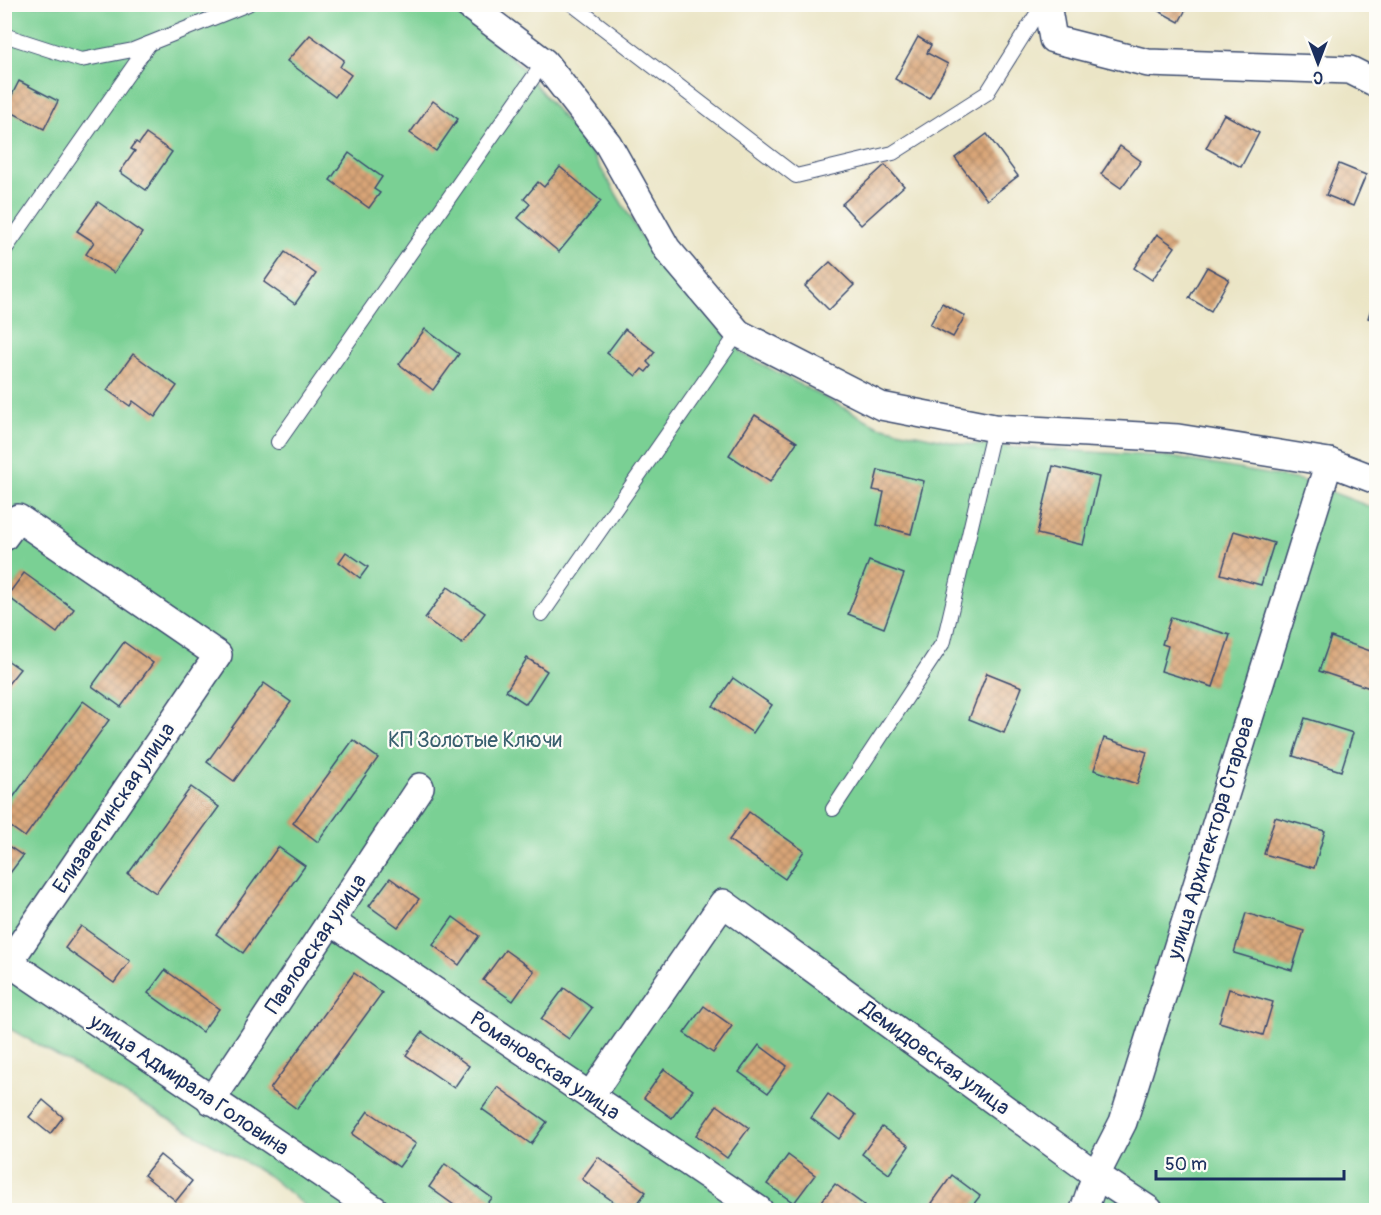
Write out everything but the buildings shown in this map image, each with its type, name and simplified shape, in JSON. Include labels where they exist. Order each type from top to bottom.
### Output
[{"type":"street","points":[[466,4],[544,62],[608,144],[667,249],[738,333],[881,406],[994,428],[1178,438],[1329,462],[1377,480]]},
{"type":"street","points":[[1045,4],[1053,39],[1148,63],[1350,70],[1377,83]]},
{"type":"street","name":"улица Архитектора Старова","points":[[1084,1210],[1096,1174],[1123,1122],[1329,462]]},
{"type":"street","name":"Елизаветинская улица","points":[[7,961],[218,655],[11,527]]},
{"type":"street","name":"Павловская улица","points":[[211,1101],[420,787]]},
{"type":"street","name":"Демидовская улица","points":[[590,1096],[723,903],[1149,1210]]},
{"type":"street","name":"Романовская улица","points":[[332,921],[759,1210]]},
{"type":"street","name":"улица Адмирала Головина","points":[[7,961],[375,1210]]},
{"type":"lane","points":[[4,35],[81,60],[133,50],[248,4]]},
{"type":"lane","points":[[572,4],[796,176],[893,153],[987,93],[1045,4]]},
{"type":"lane","points":[[4,251],[149,44]]},
{"type":"lane","points":[[278,442],[544,62]]},
{"type":"lane","points":[[542,614],[738,333]]},
{"type":"lane","points":[[833,809],[944,641],[994,428]]},
{"type":"green space","name":"КП Золотые Ключи","points":[[5,5],[446,5],[517,62],[591,152],[652,254],[743,354],[878,426],[963,444],[1171,457],[1300,480],[1376,509],[1376,1210],[310,1210],[269,1176],[5,1026]]}]
